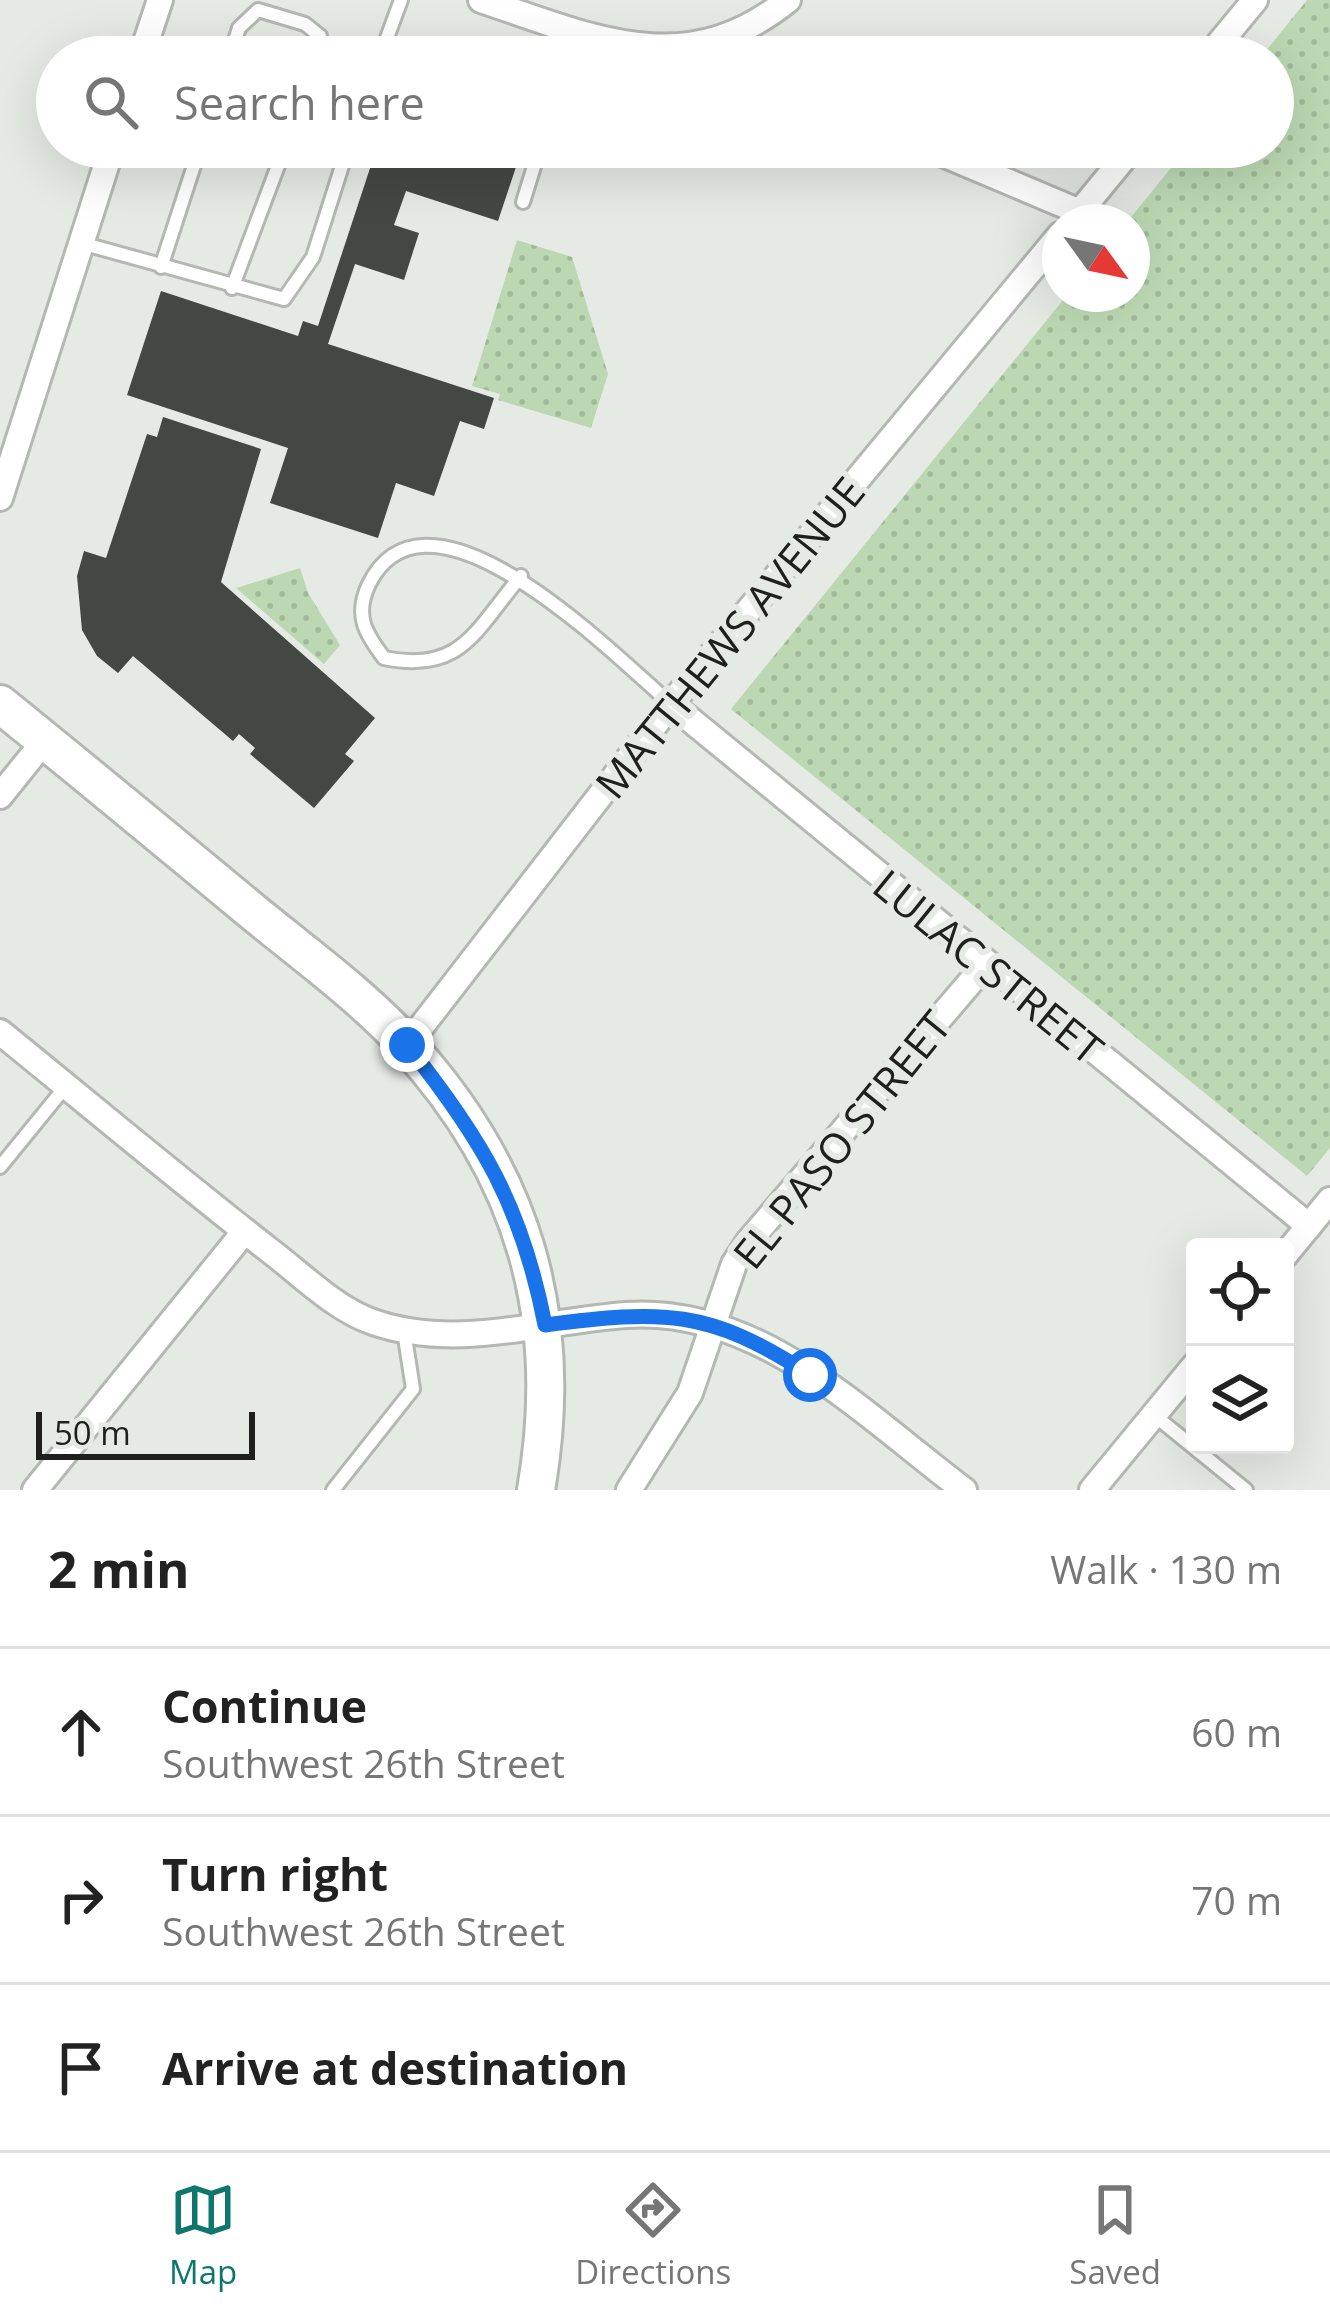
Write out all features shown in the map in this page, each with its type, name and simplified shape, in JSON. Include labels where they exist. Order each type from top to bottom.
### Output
[{"type":"main road","points":[[0,704],[407,1045],[457,1108],[502,1184],[530,1249],[545,1325],[536,1490]]},
{"type":"street","points":[[148,36],[160,0]]},
{"type":"street","points":[[481,0],[558,36]]},
{"type":"street","points":[[731,36],[754,27],[788,0]]},
{"type":"street","points":[[1225,36],[1255,0]]},
{"type":"street","points":[[0,498],[105,168]]},
{"type":"street","points":[[971,168],[1047,204]]},
{"type":"street","points":[[1086,204],[1116,168]]},
{"type":"street","name":"MATTHEWS AVENUE","points":[[407,1045],[671,704],[1042,258]]},
{"type":"street","name":"LULAC STREET","points":[[671,704],[1309,1226]]},
{"type":"street","points":[[0,796],[45,740]]},
{"type":"street","name":"EL PASO STREET","points":[[628,1490],[690,1394],[734,1264],[749,1240],[986,964]]},
{"type":"street","points":[[0,1032],[245,1231],[339,1304],[369,1321],[404,1331],[465,1335],[628,1314],[686,1316],[755,1339],[964,1490]]},
{"type":"street","points":[[1294,1244],[1330,1200]]},
{"type":"street","points":[[35,1490],[245,1231]]},
{"type":"street","points":[[1092,1490],[1186,1376]]},
{"type":"lane","points":[[389,36],[401,0]]},
{"type":"lane","points":[[237,36],[258,10],[305,24],[320,36]]},
{"type":"lane","points":[[160,267],[193,168]]},
{"type":"lane","points":[[232,288],[277,168]]},
{"type":"lane","points":[[80,242],[284,299],[313,257],[341,168]]},
{"type":"lane","points":[[523,202],[534,168]]},
{"type":"lane","points":[[521,576],[454,655],[421,665],[384,658],[362,630],[362,598],[376,571],[407,548],[460,550],[521,576],[671,704]]},
{"type":"lane","points":[[0,1167],[66,1086]]},
{"type":"lane","points":[[334,1490],[413,1389],[404,1331]]},
{"type":"lane","points":[[1154,1415],[1246,1490]]},
{"type":"green space","points":[[1307,0],[1330,0],[1330,1148],[1307,1176],[731,709],[1053,312],[1150,312],[1150,204],[1142,204],[1171,168],[1294,168],[1294,36],[1278,36]]},
{"type":"green space","points":[[517,240],[572,257],[608,374],[591,428],[498,400],[500,394],[472,386]]},
{"type":"green space","points":[[300,568],[308,593],[340,645],[324,664],[236,588]]},
{"type":"building","points":[[370,168],[516,168],[498,221],[406,191],[394,225],[419,233],[404,280],[355,264],[328,344],[494,398],[484,429],[460,421],[434,496],[396,483],[378,538],[270,503],[288,448],[127,395],[161,291],[298,336],[303,321],[318,326]]},
{"type":"building","points":[[163,417],[261,449],[221,582],[375,718],[345,754],[354,761],[314,808],[250,754],[255,748],[239,734],[233,741],[133,656],[118,673],[97,656],[82,630],[77,576],[84,551],[106,558],[147,434],[157,437]]},
{"type":"route","points":[[407,1045],[457,1108],[502,1184],[530,1249],[545,1325],[628,1314],[686,1316],[755,1339],[810,1375]]}]
